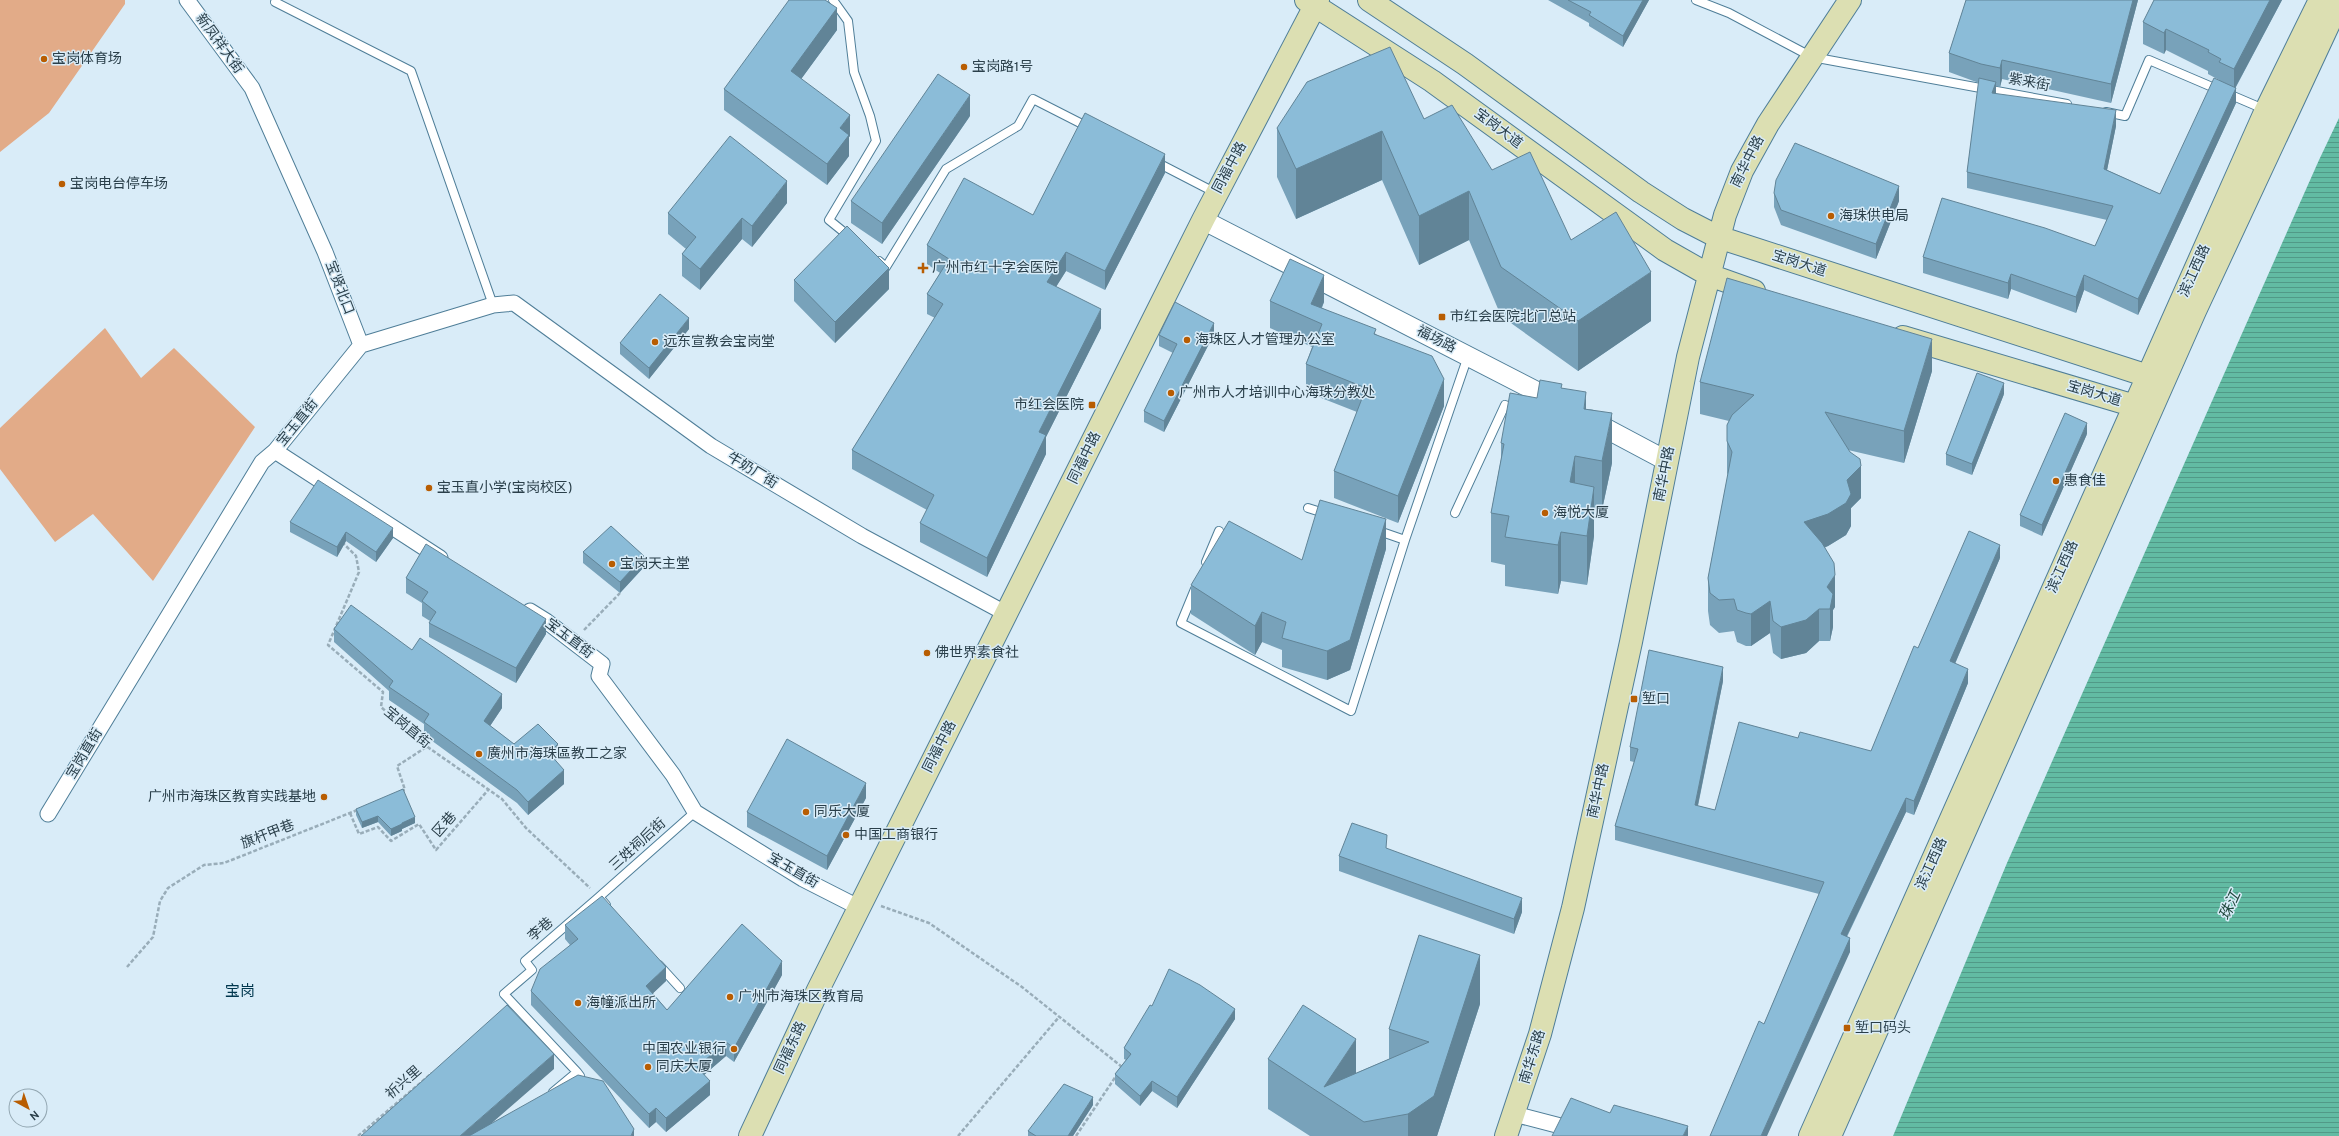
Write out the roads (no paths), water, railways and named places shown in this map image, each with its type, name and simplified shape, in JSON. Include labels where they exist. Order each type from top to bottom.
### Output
[{"type":"main road","name":"宝岗大道","points":[[1369,0],[1459,60],[1641,192],[1683,219],[1718,238],[2148,376]]},
{"type":"main road","name":"南华中路","points":[[1556,978],[1598,797],[1688,357],[1718,238],[1731,195],[1742,171],[1768,124],[1850,0]]},
{"type":"main road","name":"滨江西路","points":[[1810,1136],[2266,110],[2320,0]]},
{"type":"main road","name":"宝岗大道","points":[[1313,2],[1444,90],[1665,250],[1709,275],[1775,299]]},
{"type":"main road","name":"同福中路","points":[[860,908],[1313,2]]},
{"type":"main road","name":"滨江西路","points":[[1830,1136],[2249,192],[2339,2]]},
{"type":"main road","name":"宝岗大道","points":[[1882,331],[2135,406],[2158,396]]},
{"type":"main road","points":[[2148,376],[2158,396]]},
{"type":"main road","name":"同福东路","points":[[750,1136],[860,908]]},
{"type":"main road","name":"南华东路","points":[[1506,1136],[1540,1034],[1556,978]]},
{"type":"street","name":"新凤祥大街","points":[[187,0],[252,88]]},
{"type":"street","name":"宝贤北口","points":[[252,88],[325,252],[361,345]]},
{"type":"street","name":"福场路","points":[[1203,220],[1468,356],[1557,407],[1667,461]]},
{"type":"street","name":"牛奶厂街","points":[[493,305],[514,303],[711,446],[862,536],[1007,614]]},
{"type":"street","points":[[361,345],[493,305]]},
{"type":"street","name":"宝玉直街","points":[[361,345],[275,451],[452,565]]},
{"type":"street","name":"宝岗直街","points":[[48,814],[262,462],[275,451]]},
{"type":"street","name":"宝玉直街","points":[[519,605],[546,621],[602,664],[599,676],[673,775],[695,812],[803,879],[860,908]]},
{"type":"street","points":[[1514,1114],[1599,1136]]},
{"type":"lane","points":[[276,0],[275,2],[411,71],[493,305]]},
{"type":"lane","points":[[833,0],[848,21],[854,72],[870,116],[876,141],[829,220],[858,243]]},
{"type":"lane","name":"紫来街","points":[[1696,0],[1729,13],[1812,57],[2072,105]]},
{"type":"lane","points":[[2095,110],[2125,116],[2148,60],[2266,110]]},
{"type":"lane","points":[[874,258],[886,267],[946,169],[1018,126],[1033,99],[1097,132]]},
{"type":"lane","points":[[1146,157],[1217,193]]},
{"type":"lane","points":[[1219,531],[1181,623],[1352,711],[1405,540],[1468,356]]},
{"type":"lane","points":[[1455,513],[1505,406],[1527,415]]},
{"type":"lane","points":[[1308,508],[1338,518]]},
{"type":"lane","points":[[1368,528],[1405,540]]},
{"type":"lane","name":"三姓祠后街","points":[[599,897],[695,812]]},
{"type":"lane","points":[[599,897],[614,914]]},
{"type":"lane","name":"李巷","points":[[576,1072],[504,994],[532,970],[525,961],[599,897]]},
{"type":"lane","points":[[655,960],[680,988]]},
{"type":"lane","points":[[547,1096],[576,1072],[586,1082]]},
{"type":"water","name":"珠江","points":[[2339,118],[2339,1136],[1893,1136],[2007,863]]},
{"type":"place","name":"宝岗体育场","points":[[44,59]]},
{"type":"place","name":"宝岗路1号","points":[[964,67]]},
{"type":"place","name":"宝岗电台停车场","points":[[62,184]]},
{"type":"place","name":"海珠供电局","points":[[1831,216]]},
{"type":"place","name":"广州市红十字会医院","points":[[923,268]]},
{"type":"place","name":"市红会医院北门总站","points":[[1442,317]]},
{"type":"place","name":"海珠区人才管理办公室","points":[[1187,340]]},
{"type":"place","name":"远东宣教会宝岗堂","points":[[655,342]]},
{"type":"place","name":"广州市人才培训中心海珠分教处","points":[[1171,393]]},
{"type":"place","name":"市红会医院","points":[[1092,405]]},
{"type":"place","name":"惠食佳","points":[[2056,481]]},
{"type":"place","name":"宝玉直小学(宝岗校区)","points":[[429,488]]},
{"type":"place","name":"海悦大厦","points":[[1545,513]]},
{"type":"place","name":"宝岗天主堂","points":[[612,564]]},
{"type":"place","name":"佛世界素食社","points":[[927,653]]},
{"type":"place","name":"堑口","points":[[1634,699]]},
{"type":"place","name":"廣州市海珠區教工之家","points":[[479,754]]},
{"type":"place","name":"广州市海珠区教育实践基地","points":[[324,797]]},
{"type":"place","name":"同乐大厦","points":[[806,812]]},
{"type":"place","name":"中国工商银行","points":[[846,835]]},
{"type":"place","name":"广州市海珠区教育局","points":[[730,997]]},
{"type":"place","name":"海幢派出所","points":[[578,1003]]},
{"type":"place","name":"堑口码头","points":[[1847,1028]]},
{"type":"place","name":"中国农业银行","points":[[734,1049]]},
{"type":"place","name":"同庆大厦","points":[[648,1067]]},
{"type":"district","name":"宝岗","points":[[240,992]]}]
